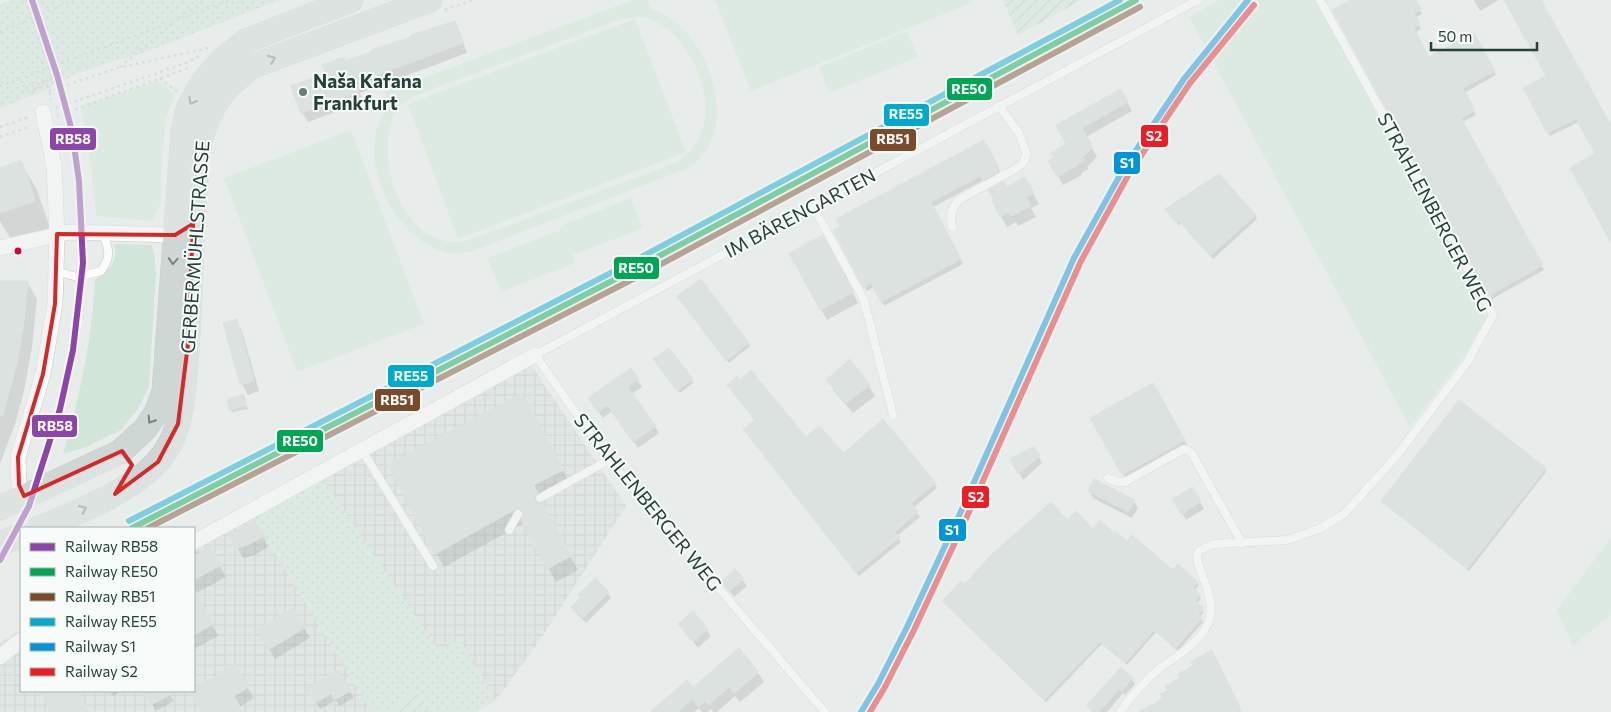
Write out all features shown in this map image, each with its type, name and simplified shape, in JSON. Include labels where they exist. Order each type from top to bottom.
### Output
[{"type":"main road","name":"GERBERMÜHLSTRASSE","points":[[41,527],[114,494],[142,476],[158,462],[171,442],[178,424],[188,344],[183,131],[188,109],[204,80],[221,61],[246,41],[351,0]]},
{"type":"main road","name":"GERBERMÜHLSTRASSE","points":[[0,508],[120,452],[145,429],[156,413],[164,392],[184,230],[198,146],[216,104],[230,84],[252,67],[433,6]]},
{"type":"main road","points":[[114,494],[130,473],[132,465],[132,460],[129,456],[120,452]]},
{"type":"main road","points":[[0,544],[20,535]]},
{"type":"street","points":[[24,496],[19,485],[18,457],[43,374],[55,304],[57,234],[54,166],[46,111]]},
{"type":"street","points":[[0,248],[69,232],[184,230]]},
{"type":"street","points":[[195,541],[535,355]]},
{"type":"street","points":[[0,656],[20,641]]},
{"type":"lane","name":"IM BÄRENGARTEN","points":[[535,355],[1198,0]]},
{"type":"lane","name":"STRAHLENBERGER WEG","points":[[1120,712],[1139,688],[1155,672],[1192,645],[1204,633],[1208,625],[1210,602],[1198,563],[1197,556],[1200,551],[1213,544],[1287,540],[1320,529],[1344,514],[1394,459],[1468,361],[1493,315],[1320,0]]},
{"type":"lane","points":[[952,227],[951,212],[954,204],[1022,164],[1028,155],[1016,128],[999,106]]},
{"type":"lane","points":[[813,206],[864,300],[893,415]]},
{"type":"lane","points":[[56,271],[77,277],[101,271],[106,264],[109,249],[102,232]]},
{"type":"lane","name":"STRAHLENBERGER WEG","points":[[535,355],[609,460],[825,712]]},
{"type":"lane","points":[[1108,478],[1117,482],[1126,482],[1184,449],[1191,452],[1242,543]]},
{"type":"lane","points":[[362,450],[434,566]]},
{"type":"lane","points":[[540,498],[609,460]]},
{"type":"lane","points":[[509,530],[518,514]]},
{"type":"path","points":[[26,0],[53,79],[22,90],[24,94],[48,85]]},
{"type":"path","points":[[0,32],[73,0]]},
{"type":"path","points":[[118,68],[176,20],[205,0]]},
{"type":"path","points":[[0,86],[231,0]]},
{"type":"path","points":[[433,6],[472,0]]},
{"type":"path","points":[[49,91],[118,68],[212,47]]},
{"type":"path","points":[[60,107],[186,63],[212,47]]},
{"type":"path","points":[[0,137],[46,111],[186,69],[212,47]]},
{"type":"path","points":[[156,74],[181,94]]},
{"type":"path","points":[[20,79],[24,86],[46,79],[49,91],[46,111]]},
{"type":"highlighted area","points":[[193,224],[188,344],[178,424],[158,462],[115,494],[132,465],[122,451],[24,496],[19,485],[18,457],[43,374],[55,304],[57,234],[175,235]]},
{"type":"shaded area","points":[[523,353],[626,506],[540,640],[496,700],[475,712],[428,712],[413,689],[390,712],[0,712],[0,642],[20,631],[20,692],[195,692],[195,534]]},
{"type":"green space","points":[[11,0],[280,0],[146,52],[76,74],[41,92],[0,108],[0,4]]},
{"type":"green space","points":[[633,0],[647,0],[650,8],[671,18],[688,35],[702,56],[712,79],[717,104],[715,128],[707,149],[691,167],[472,251],[450,253],[426,244],[411,233],[388,203],[376,167],[374,149],[377,127],[389,103],[385,92]],"holes":[[[645,17],[669,30],[682,44],[693,61],[700,79],[705,98],[705,117],[700,135],[691,150],[675,163],[465,241],[452,242],[434,237],[407,214],[391,178],[388,159],[391,122],[401,105],[422,93],[621,19]]]},
{"type":"green space","points":[[715,0],[971,0],[972,3],[751,91]]},
{"type":"green space","points":[[1003,0],[1082,0],[1018,35]]},
{"type":"green space","points":[[1219,0],[1316,0],[1486,319],[1464,356],[1410,427],[1189,17]]},
{"type":"green space","points":[[635,19],[686,152],[458,239],[408,104]]},
{"type":"green space","points":[[907,31],[918,57],[829,93],[819,67]]},
{"type":"green space","points":[[159,81],[175,95],[166,117],[162,156],[161,203],[152,221],[96,216],[91,166],[81,106]]},
{"type":"green space","points":[[351,130],[424,324],[297,372],[224,178]]},
{"type":"green space","points":[[631,198],[643,228],[573,255],[575,263],[501,292],[487,258],[561,230],[560,226]]},
{"type":"green space","points":[[114,244],[152,245],[154,253],[156,272],[149,387],[138,409],[121,430],[86,447],[63,454],[75,411],[84,367],[95,279],[105,273],[112,265],[115,256]]},
{"type":"green space","points":[[322,478],[439,651],[460,639],[496,700],[475,712],[428,712],[413,689],[390,712],[375,712],[365,701],[253,517]]},
{"type":"green space","points":[[1611,538],[1611,615],[1573,646],[1557,610]]},
{"type":"green space","points":[[413,689],[428,712],[390,712]]},
{"type":"building","points":[[1351,0],[1416,0],[1421,9],[1414,13],[1420,24],[1414,28],[1429,57],[1474,33],[1495,71],[1463,88],[1475,110],[1461,118],[1543,265],[1489,296],[1332,10]]},
{"type":"building","points":[[1504,0],[1541,0],[1611,125],[1611,243],[1570,168],[1595,153],[1576,119],[1547,133],[1523,88],[1546,76]]},
{"type":"building","points":[[455,21],[463,43],[356,83],[359,92],[301,113],[290,86],[326,73],[322,65],[344,57],[345,61],[411,37],[411,35]]},
{"type":"building","points":[[1121,89],[1128,102],[1082,128],[1093,147],[1083,157],[1085,160],[1057,177],[1048,161],[1054,157],[1051,153],[1066,144],[1056,125]]},
{"type":"building","points":[[984,140],[998,166],[996,167],[998,172],[983,180],[980,176],[931,202],[961,259],[881,302],[871,283],[863,287],[833,230],[840,226],[836,219]]},
{"type":"building","points":[[21,160],[35,201],[0,213],[0,168]]},
{"type":"building","points":[[1219,174],[1256,215],[1210,256],[1178,220],[1176,223],[1165,209]]},
{"type":"building","points":[[1025,177],[1034,193],[1026,197],[1031,206],[1011,216],[1009,212],[1000,217],[988,190],[1004,181],[1007,187]]},
{"type":"building","points":[[823,235],[854,292],[820,310],[789,253]]},
{"type":"building","points":[[701,279],[749,343],[726,361],[677,296]]},
{"type":"building","points":[[0,281],[28,281],[18,358],[3,416],[0,415]]},
{"type":"building","points":[[237,319],[254,381],[240,385],[223,323]]},
{"type":"building","points":[[669,348],[693,379],[677,391],[653,359]]},
{"type":"building","points":[[850,359],[870,385],[846,403],[826,380]]},
{"type":"building","points":[[631,368],[639,379],[628,387],[656,426],[633,442],[607,405],[598,412],[588,398]]},
{"type":"building","points":[[751,370],[806,437],[819,426],[844,453],[883,419],[936,483],[911,503],[918,512],[895,532],[900,537],[856,573],[743,429],[755,420],[727,385],[737,376],[740,380]]},
{"type":"building","points":[[1153,383],[1185,440],[1122,475],[1090,418]]},
{"type":"building","points":[[522,393],[563,470],[534,485],[538,493],[535,496],[535,500],[538,503],[543,503],[571,556],[547,569],[521,520],[523,512],[518,508],[435,554],[388,465]]},
{"type":"building","points":[[244,394],[247,406],[229,410],[227,399]]},
{"type":"building","points":[[1459,400],[1546,468],[1467,569],[1381,501]]},
{"type":"building","points":[[1034,446],[1040,456],[1018,474],[1010,459]]},
{"type":"building","points":[[1094,479],[1135,500],[1128,512],[1088,491]]},
{"type":"building","points":[[1193,487],[1201,502],[1181,514],[1172,499]]},
{"type":"building","points":[[1051,502],[1067,520],[1076,511],[1093,529],[1100,520],[1127,541],[1132,535],[1173,570],[1178,564],[1198,582],[1193,588],[1201,595],[1195,600],[1204,608],[1198,614],[1202,618],[1175,649],[1154,630],[1125,663],[1100,642],[1044,700],[942,601],[961,581],[965,584],[992,554]]},
{"type":"building","points":[[254,521],[264,536],[248,545],[236,548],[229,535]]},
{"type":"building","points":[[210,546],[221,565],[195,579],[195,555]]},
{"type":"building","points":[[735,569],[744,578],[729,592],[721,582]]},
{"type":"building","points":[[595,578],[609,592],[583,618],[571,607],[581,598],[578,595]]},
{"type":"building","points":[[195,591],[213,624],[195,634]]},
{"type":"building","points":[[293,608],[305,628],[268,650],[257,630]]},
{"type":"building","points":[[693,611],[708,629],[693,642],[678,624]]},
{"type":"building","points":[[739,648],[759,672],[734,693],[729,687],[709,705],[705,701],[698,707],[692,700],[678,712],[650,712],[687,680],[693,687]]},
{"type":"building","points":[[1212,650],[1242,712],[1138,712],[1163,699],[1160,694],[1168,691],[1165,686],[1180,678],[1178,674],[1194,665],[1190,662]]},
{"type":"building","points":[[235,664],[249,687],[234,696],[243,712],[202,712],[190,692],[195,692],[195,688]]},
{"type":"building","points":[[1121,667],[1133,678],[1122,691],[1119,689],[1099,712],[1094,712],[1086,706]]},
{"type":"building","points":[[338,670],[351,691],[334,700],[331,694],[315,703],[306,689]]},
{"type":"building","points":[[41,692],[78,692],[89,712],[50,712]]},
{"type":"building","points":[[144,692],[175,692],[151,705]]},
{"type":"rail line","name":"RB58","points":[[0,560],[29,506],[60,409],[73,350],[83,263],[79,181],[72,131],[57,75],[32,0]]},
{"type":"rail line","name":"RE55","points":[[129,521],[632,262],[1120,0]]},
{"type":"rail line","name":"RE50","points":[[134,527],[635,269],[1136,0]]},
{"type":"rail line","name":"S1","points":[[861,712],[878,684],[907,627],[958,518],[1074,258],[1124,168],[1184,79],[1248,0]]},
{"type":"rail line","name":"S2","points":[[870,712],[914,630],[965,521],[1081,261],[1130,172],[1190,83],[1254,5]]},
{"type":"rail line","name":"RB51","points":[[150,527],[639,276],[1140,7]]},
{"type":"place","name":"Naša Kafana Frankfurt","points":[[303,92]]}]
